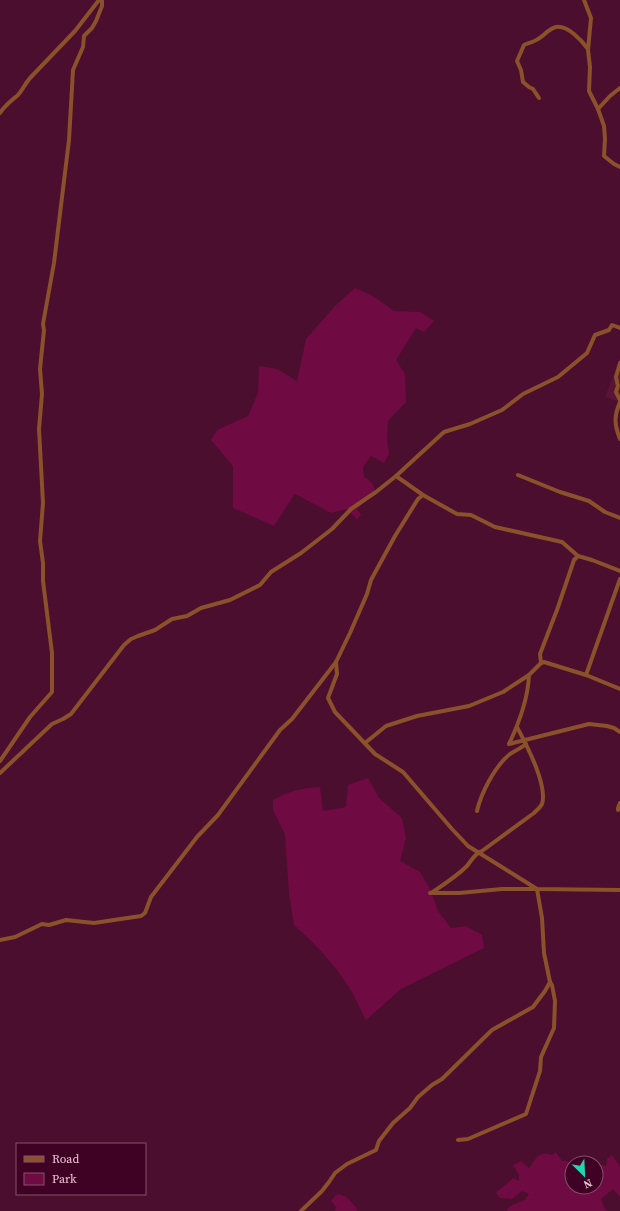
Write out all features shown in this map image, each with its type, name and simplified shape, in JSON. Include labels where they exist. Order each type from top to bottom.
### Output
[{"type":"street","points":[[0,113],[10,100],[19,94],[31,76],[75,31],[99,0]]},
{"type":"street","points":[[0,761],[30,717],[52,692],[52,653],[42,581],[43,563],[40,541],[43,503],[39,429],[42,394],[40,369],[44,330],[42,324],[54,262],[69,140],[73,70],[83,47],[84,36],[92,28],[96,21],[102,6],[102,0]]},
{"type":"street","points":[[584,0],[591,18],[588,50],[590,67],[589,91],[604,126],[604,156],[620,167]]},
{"type":"street","points":[[539,98],[533,89],[524,82],[517,61],[524,46],[539,39],[548,31],[557,27],[568,30],[582,41],[588,50]]},
{"type":"street","points":[[598,109],[620,88]]},
{"type":"street","points":[[0,773],[52,724],[71,714],[124,645],[130,640],[155,630],[172,619],[187,616],[201,608],[230,600],[260,585],[271,572],[301,553],[332,529],[351,509],[396,476],[444,432],[470,424],[502,410],[523,394],[558,377],[587,353],[595,336],[609,330],[612,325],[620,328]]},
{"type":"street","points":[[620,363],[616,377],[618,386],[616,392],[620,401],[615,412],[615,427],[620,438]]},
{"type":"street","points":[[518,475],[560,492],[589,501],[605,512],[620,518]]},
{"type":"street","points":[[396,476],[423,495],[457,514],[471,515],[496,527],[562,542],[578,556],[620,571]]},
{"type":"street","points":[[0,940],[15,937],[42,924],[49,925],[66,920],[94,923],[141,916],[145,913],[152,897],[197,837],[218,815],[280,730],[292,718],[336,662],[356,620],[371,580],[395,536],[418,500],[423,495]]},
{"type":"street","points":[[541,663],[540,654],[574,560],[578,556]]},
{"type":"street","points":[[586,675],[620,578]]},
{"type":"street","points":[[336,662],[337,674],[328,698],[335,712],[375,754],[403,772],[452,830],[468,846],[537,889],[542,918],[544,952],[555,1001],[554,1028],[540,1057],[540,1071],[526,1114],[468,1139],[458,1140]]},
{"type":"street","points":[[364,743],[386,726],[417,716],[469,706],[503,692],[529,675],[541,663],[544,662],[586,675],[620,689]]},
{"type":"street","points":[[529,675],[529,687],[517,728],[509,744],[525,743],[588,724],[602,724],[614,728],[620,732]]},
{"type":"street","points":[[517,728],[537,769],[543,789],[542,803],[534,813],[479,852],[467,866],[450,880],[430,893],[459,893],[502,888],[620,890]]},
{"type":"street","points":[[477,811],[480,801],[492,777],[500,765],[509,755],[525,743]]},
{"type":"street","points":[[618,810],[620,803]]},
{"type":"street","points":[[301,1211],[322,1191],[335,1173],[347,1164],[376,1150],[379,1141],[393,1123],[410,1108],[418,1097],[442,1079],[492,1030],[533,1006],[546,991],[550,982]]},
{"type":"shaded area","points":[[620,358],[620,402],[605,397]]},
{"type":"green space","points":[[355,288],[373,296],[394,311],[420,312],[434,321],[424,332],[416,328],[396,360],[405,374],[406,402],[388,421],[387,439],[389,454],[384,463],[371,456],[363,467],[364,477],[370,481],[373,486],[373,494],[357,509],[361,515],[357,519],[346,509],[331,513],[295,494],[274,526],[233,508],[233,466],[211,440],[217,430],[248,416],[258,393],[259,366],[277,369],[297,381],[306,339],[335,306]]},
{"type":"green space","points":[[368,778],[379,798],[402,818],[406,838],[400,861],[420,872],[430,889],[438,911],[451,928],[466,926],[482,935],[484,948],[401,989],[366,1020],[352,992],[340,974],[318,948],[294,925],[289,894],[285,834],[273,810],[273,800],[295,790],[320,787],[323,811],[346,807],[348,785]]},
{"type":"green space","points":[[556,1152],[562,1161],[564,1161],[564,1195],[604,1195],[604,1166],[606,1166],[607,1159],[612,1155],[620,1167],[620,1195],[619,1196],[613,1189],[601,1199],[605,1209],[608,1211],[506,1211],[510,1206],[525,1200],[529,1194],[522,1191],[512,1199],[500,1198],[496,1193],[513,1178],[519,1181],[519,1175],[513,1165],[521,1161],[529,1168],[538,1156],[544,1154],[552,1155]]},
{"type":"green space","points":[[338,1194],[347,1198],[358,1211],[334,1211],[337,1208],[331,1201]]}]
